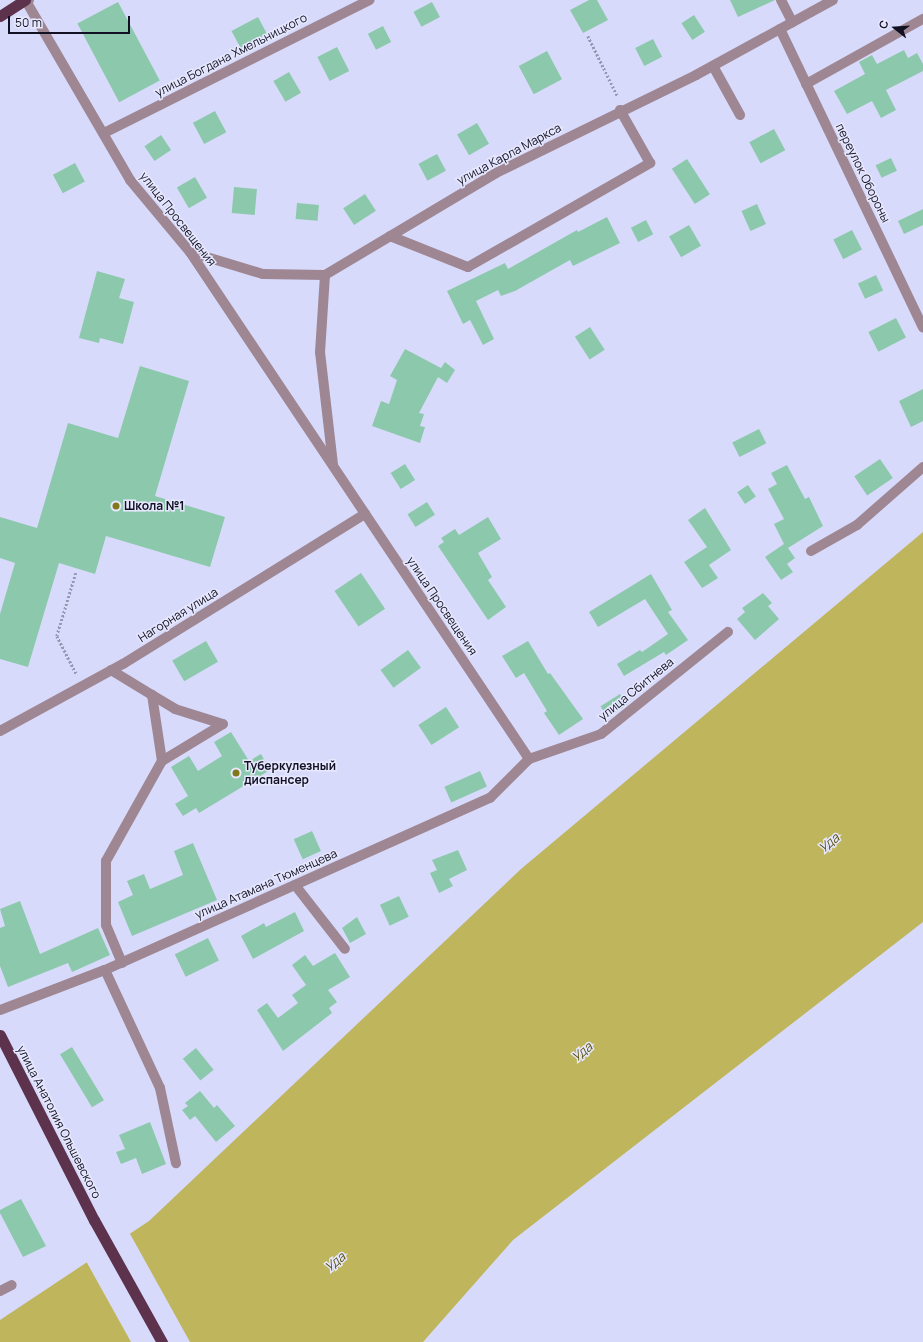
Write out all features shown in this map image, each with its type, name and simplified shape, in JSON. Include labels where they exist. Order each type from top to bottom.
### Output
[{"type":"highway","points":[[0,16],[27,0]]},
{"type":"highway","name":"улица Анатолия Ольшевского","points":[[0,1035],[94,1220],[162,1342]]},
{"type":"street","name":"улица Просвещения","points":[[27,0],[130,180],[190,252],[529,759]]},
{"type":"street","name":"улица Богдана Хмельницкого","points":[[104,133],[370,0]]},
{"type":"street","points":[[781,0],[792,22]]},
{"type":"street","name":"улица Карла Маркса","points":[[325,275],[496,174],[712,66],[833,0]]},
{"type":"street","points":[[806,84],[923,20]]},
{"type":"street","name":"переулок Обороны","points":[[780,29],[923,327]]},
{"type":"street","points":[[712,66],[740,115]]},
{"type":"street","points":[[390,236],[468,267],[650,163],[622,110]]},
{"type":"street","points":[[190,252],[263,274],[325,275]]},
{"type":"street","name":"улица Просвещения","points":[[325,275],[320,352],[334,467]]},
{"type":"street","points":[[811,552],[857,525],[923,467]]},
{"type":"street","name":"Нагорная улица","points":[[0,731],[111,670],[365,514]]},
{"type":"street","name":"улица Сбитнева","points":[[529,759],[601,734],[728,632]]},
{"type":"street","points":[[111,670],[175,709],[223,724],[162,761],[106,861],[106,925],[122,963]]},
{"type":"street","points":[[152,695],[162,761]]},
{"type":"street","name":"улица Атамана Тюменцева","points":[[0,1010],[122,963],[490,798],[529,759]]},
{"type":"street","points":[[295,886],[345,949]]},
{"type":"street","points":[[105,970],[160,1088],[176,1163]]},
{"type":"street","points":[[0,1291],[12,1285]]},
{"type":"path","points":[[588,36],[622,110]]},
{"type":"path","points":[[76,573],[57,636],[82,686]]},
{"type":"water","name":"Уда","points":[[923,532],[923,922],[513,1240],[423,1342],[0,1342],[0,1320],[149,1221],[521,869]]},
{"type":"pier","points":[[129,1232],[190,1342],[131,1342],[86,1261]]},
{"type":"building","points":[[589,0],[597,0],[608,20],[583,33],[570,10]]},
{"type":"building","points":[[730,0],[775,0],[738,17]]},
{"type":"building","points":[[118,2],[160,81],[119,102],[77,24]]},
{"type":"building","points":[[432,2],[440,17],[421,27],[413,12]]},
{"type":"building","points":[[694,15],[705,32],[692,40],[681,23]]},
{"type":"building","points":[[258,17],[267,34],[240,48],[232,31]]},
{"type":"building","points":[[383,26],[391,42],[376,50],[368,34]]},
{"type":"building","points":[[653,39],[662,57],[644,66],[635,48]]},
{"type":"building","points":[[337,47],[349,71],[330,81],[317,57]]},
{"type":"building","points":[[904,50],[908,58],[917,53],[923,64],[923,71],[886,90],[896,110],[881,118],[872,101],[847,114],[834,91],[865,74],[859,62],[872,55],[877,64]]},
{"type":"building","points":[[547,51],[562,79],[534,94],[519,66]]},
{"type":"building","points":[[289,72],[301,93],[285,102],[273,81]]},
{"type":"building","points":[[215,111],[226,132],[204,144],[193,123]]},
{"type":"building","points":[[477,123],[489,144],[469,155],[457,134]]},
{"type":"building","points":[[774,129],[785,150],[761,163],[749,142]]},
{"type":"building","points":[[161,135],[171,150],[154,161],[144,146]]},
{"type":"building","points":[[437,154],[446,171],[427,181],[418,164]]},
{"type":"building","points":[[891,158],[897,171],[882,178],[876,165]]},
{"type":"building","points":[[687,159],[710,194],[695,204],[672,169]]},
{"type":"building","points":[[75,163],[85,182],[63,193],[53,175]]},
{"type":"building","points":[[195,177],[207,198],[189,208],[177,188]]},
{"type":"building","points":[[234,187],[257,189],[255,215],[232,213]]},
{"type":"building","points":[[365,194],[376,211],[354,225],[343,208]]},
{"type":"building","points":[[297,203],[319,205],[318,221],[296,219]]},
{"type":"building","points":[[757,204],[766,224],[750,231],[741,211]]},
{"type":"building","points":[[923,209],[923,225],[904,234],[898,221]]},
{"type":"building","points":[[607,217],[620,243],[573,266],[570,260],[515,291],[501,296],[498,290],[476,301],[494,339],[483,345],[470,320],[463,324],[447,291],[505,263],[508,269],[577,230],[578,232]]},
{"type":"building","points":[[646,220],[653,234],[638,242],[631,228]]},
{"type":"building","points":[[689,225],[701,246],[681,257],[669,236]]},
{"type":"building","points":[[852,230],[862,250],[843,259],[833,240]]},
{"type":"building","points":[[97,271],[125,279],[119,298],[134,302],[123,344],[100,338],[99,343],[79,338]]},
{"type":"building","points":[[876,275],[883,290],[865,299],[858,283]]},
{"type":"building","points":[[896,318],[906,338],[878,352],[868,332]]},
{"type":"building","points":[[590,327],[605,350],[590,359],[575,337]]},
{"type":"building","points":[[405,349],[441,368],[445,362],[455,370],[447,383],[438,377],[419,413],[424,414],[420,426],[425,427],[420,443],[372,426],[381,401],[389,404],[397,380],[390,376]]},
{"type":"building","name":"Школа №1","points":[[140,366],[189,381],[155,496],[225,517],[210,567],[106,536],[95,574],[59,563],[28,667],[0,659],[0,614],[15,563],[0,558],[0,517],[37,528],[68,423],[118,438]]},
{"type":"building","points":[[923,389],[923,421],[911,427],[899,401]]},
{"type":"building","points":[[759,429],[766,443],[740,457],[732,443]]},
{"type":"building","points":[[880,459],[893,478],[867,495],[854,476]]},
{"type":"building","points":[[405,464],[415,480],[401,489],[391,473]]},
{"type":"building","points":[[787,465],[805,499],[809,497],[823,526],[788,548],[795,558],[787,564],[793,572],[781,580],[765,557],[784,544],[774,524],[784,519],[768,489],[777,484],[771,473]]},
{"type":"building","points":[[748,485],[756,497],[745,504],[737,492]]},
{"type":"building","points":[[427,502],[435,515],[415,527],[407,514]]},
{"type":"building","points":[[705,508],[731,550],[709,565],[718,578],[702,588],[684,562],[707,547],[688,520]]},
{"type":"building","points":[[488,517],[501,539],[478,553],[492,577],[488,580],[506,607],[488,620],[438,546],[444,542],[441,538],[455,529],[459,535]]},
{"type":"building","points":[[361,573],[385,609],[359,627],[334,591]]},
{"type":"building","points":[[651,574],[672,610],[668,612],[688,640],[666,655],[664,652],[624,676],[617,664],[640,650],[642,652],[668,634],[645,599],[598,627],[589,612]]},
{"type":"building","points":[[763,593],[772,603],[768,606],[779,619],[755,640],[737,619],[745,612],[742,608]]},
{"type":"building","points":[[206,641],[218,662],[184,681],[172,660]]},
{"type":"building","points":[[528,641],[548,674],[550,673],[583,719],[559,735],[544,713],[547,711],[524,673],[516,678],[502,656]]},
{"type":"building","points":[[408,650],[421,668],[393,688],[380,670]]},
{"type":"building","points":[[620,694],[627,705],[607,717],[600,706]]},
{"type":"building","points":[[446,707],[459,727],[431,745],[418,725]]},
{"type":"building","name":"Туберкулезный диспансер","points":[[231,732],[249,761],[261,754],[270,770],[199,813],[196,808],[183,816],[175,804],[188,796],[171,767],[189,756],[198,771],[222,756],[214,742]]},
{"type":"building","points":[[480,771],[487,787],[451,802],[444,787]]},
{"type":"building","points":[[312,831],[321,851],[303,859],[294,839]]},
{"type":"building","points":[[193,843],[217,900],[132,936],[118,902],[133,895],[127,881],[144,874],[150,889],[183,875],[174,851]]},
{"type":"building","points":[[458,850],[467,870],[449,879],[453,886],[439,893],[430,873],[437,870],[432,860]]},
{"type":"building","points":[[399,896],[409,917],[390,926],[380,905]]},
{"type":"building","points":[[20,901],[40,954],[98,928],[110,955],[72,972],[68,963],[8,987],[0,966],[0,928],[5,926],[0,909]]},
{"type":"building","points":[[295,912],[304,931],[253,959],[241,936],[264,923],[266,927]]},
{"type":"building","points":[[357,917],[366,934],[350,943],[342,928]]},
{"type":"building","points":[[208,938],[219,960],[186,977],[175,954]]},
{"type":"building","points":[[335,953],[350,977],[328,990],[337,1002],[329,1008],[332,1013],[283,1051],[257,1010],[267,1003],[278,1018],[298,1003],[292,995],[306,985],[292,965],[305,955],[313,966]]},
{"type":"building","points":[[72,1047],[104,1100],[92,1107],[60,1054]]},
{"type":"building","points":[[196,1048],[214,1070],[200,1080],[183,1059]]},
{"type":"building","points":[[200,1091],[214,1108],[217,1105],[235,1126],[216,1142],[195,1116],[190,1120],[182,1110],[188,1106],[185,1103]]},
{"type":"building","points":[[150,1122],[166,1164],[142,1174],[136,1158],[121,1164],[116,1152],[125,1149],[119,1135]]},
{"type":"building","points":[[21,1199],[46,1246],[23,1257],[0,1213],[0,1210]]},
{"type":"place","name":"Школа №1","points":[[116,506]]},
{"type":"place","name":"Туберкулезный диспансер","points":[[236,773]]}]
